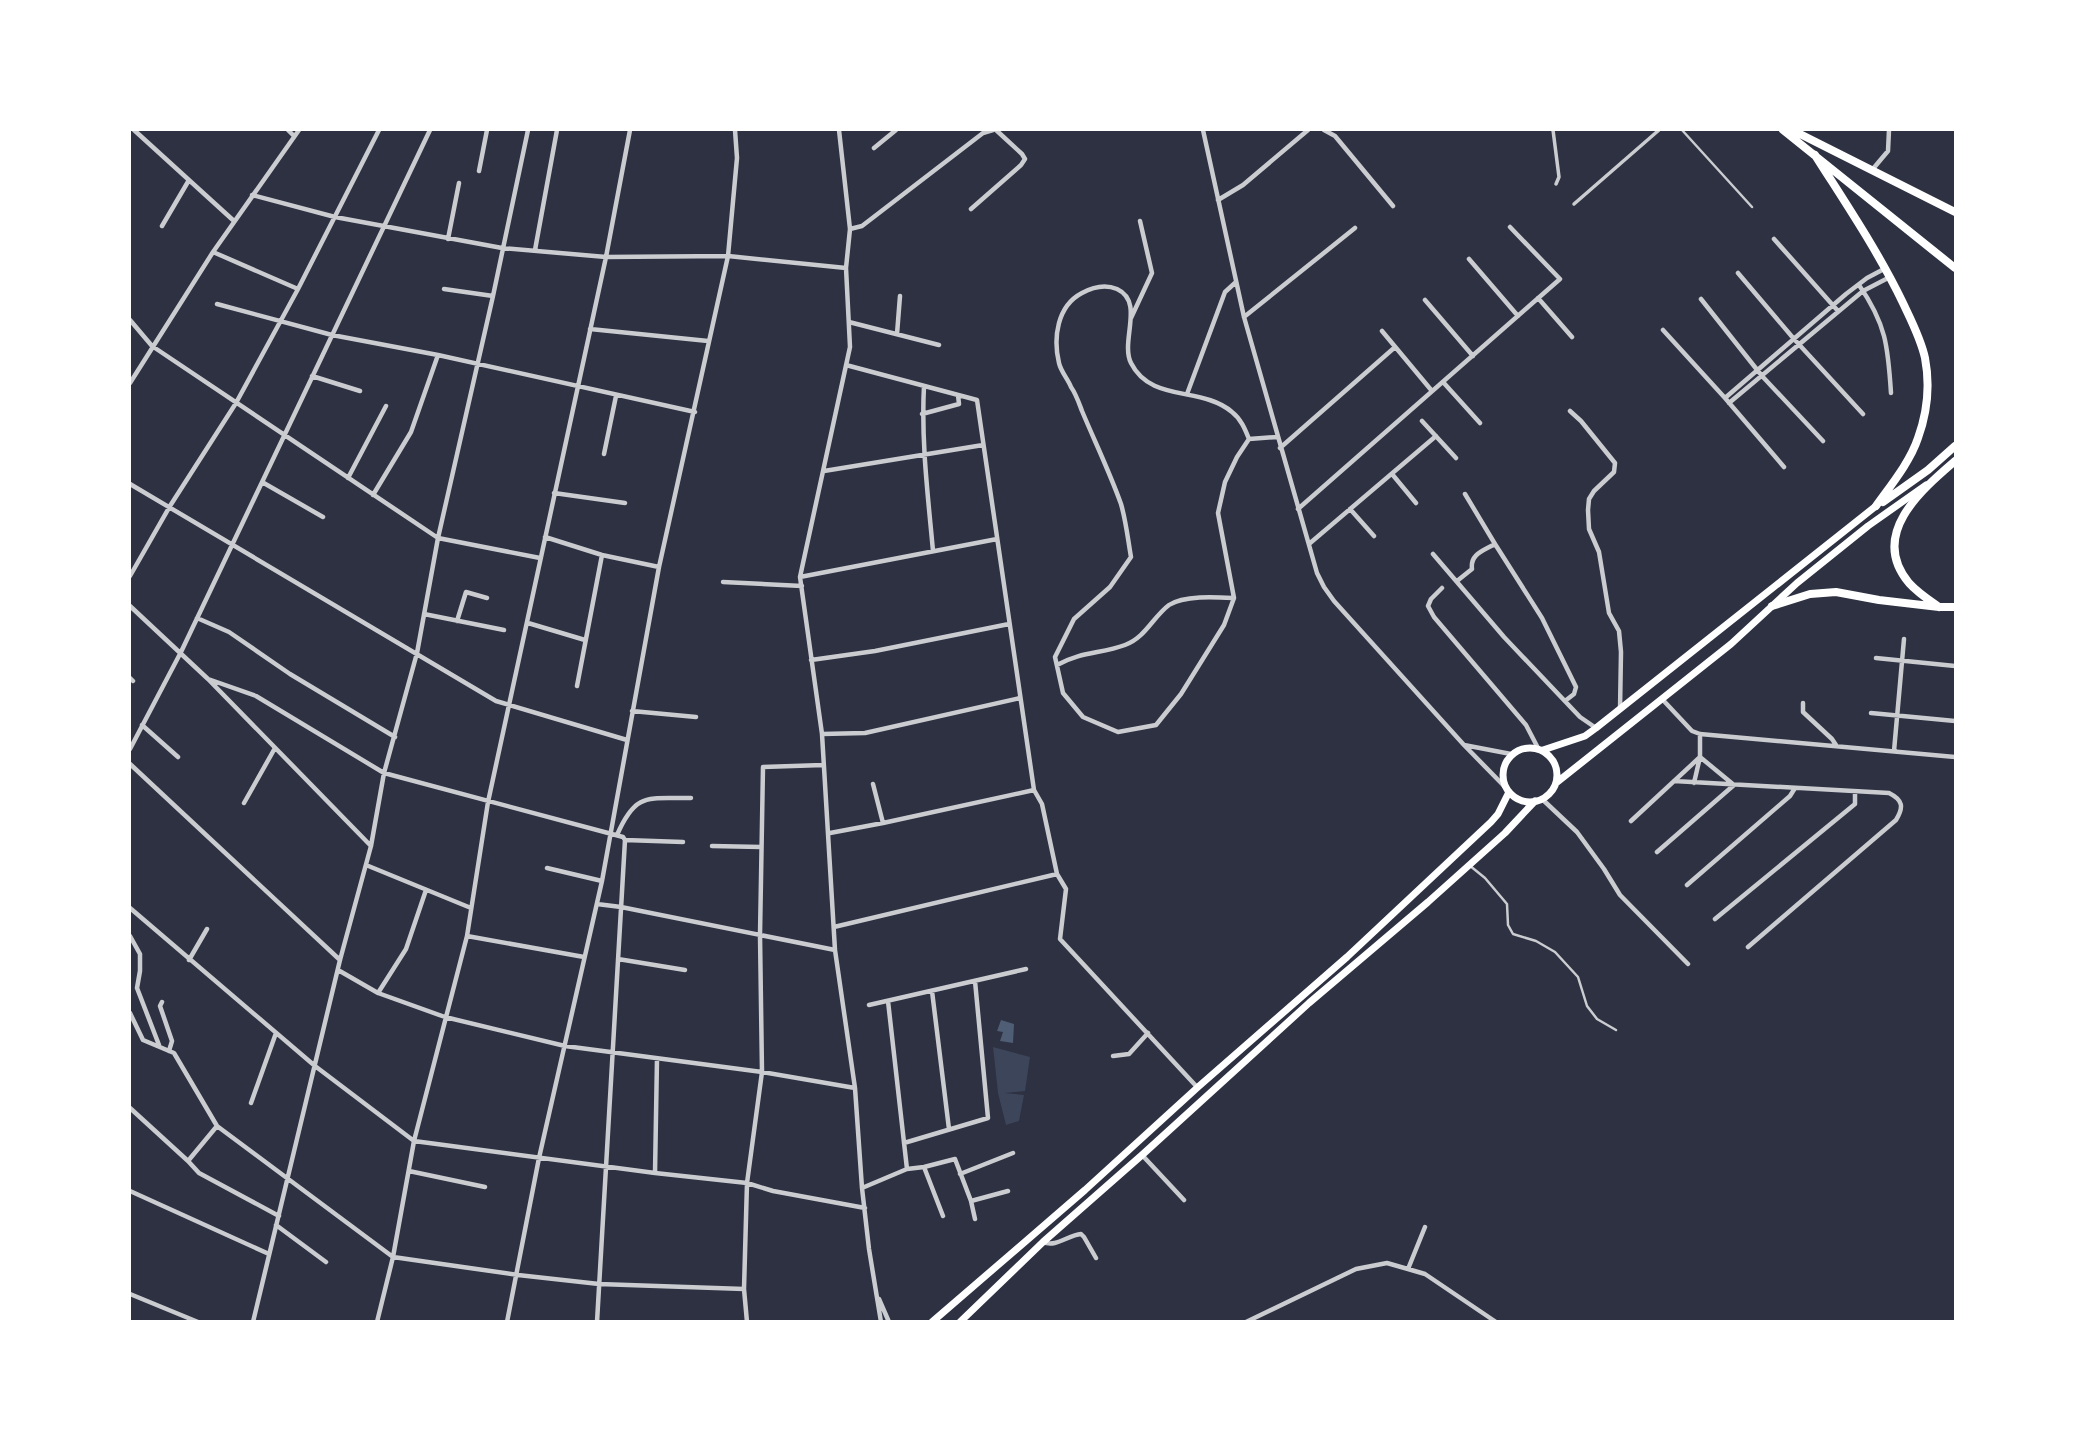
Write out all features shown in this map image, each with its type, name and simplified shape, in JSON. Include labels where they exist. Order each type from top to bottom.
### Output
[{"type":"highway","points":[[1783,130],[1955,268]]},
{"type":"highway","points":[[1791,130],[1955,212]]},
{"type":"highway","points":[[1815,155],[1887,273],[1914,327],[1925,358],[1925,414],[1917,440],[1903,467],[1876,506]]},
{"type":"highway","points":[[1876,506],[1928,470],[1955,446]]},
{"type":"highway","points":[[1939,607],[1916,590],[1900,570],[1894,545],[1895,533],[1916,499],[1955,461]]},
{"type":"highway","points":[[1772,606],[1810,594],[1836,593],[1955,607]]},
{"type":"main road","points":[[1556,783],[1731,644],[1797,583],[1868,526],[1934,479]]},
{"type":"main road","points":[[1539,800],[1526,802],[1508,791],[1503,777],[1504,765],[1511,754],[1522,748],[1540,749],[1585,736],[1876,506]]},
{"type":"main road","points":[[960,1321],[1043,1241],[1553,790],[1557,776],[1554,761],[1540,749]]},
{"type":"main road","points":[[932,1321],[1085,1190],[1347,957],[1491,822],[1498,814],[1508,791]]},
{"type":"street","points":[[134,130],[234,221]]},
{"type":"street","points":[[288,130],[293,135]]},
{"type":"street","points":[[130,383],[213,251],[299,130]]},
{"type":"street","points":[[130,576],[170,506],[236,403],[281,322],[379,130]]},
{"type":"street","points":[[130,749],[181,652],[430,130]]},
{"type":"street","points":[[479,172],[487,130]]},
{"type":"street","points":[[253,1321],[340,960],[371,846],[384,773],[417,653],[438,538],[494,296],[528,130]]},
{"type":"street","points":[[535,250],[557,130]]},
{"type":"street","points":[[377,1321],[393,1257],[414,1141],[467,936],[488,802],[606,257],[630,130]]},
{"type":"street","points":[[507,1321],[539,1158],[602,881],[659,567],[727,256],[737,158],[735,130]]},
{"type":"street","points":[[839,130],[850,229],[846,268],[850,347],[800,577],[822,734],[835,950],[855,1088],[869,1249],[881,1321]]},
{"type":"street","points":[[874,148],[896,130]]},
{"type":"street","points":[[850,229],[862,226],[983,133],[995,130],[1022,153],[1025,159],[971,209]]},
{"type":"street","points":[[1203,130],[1244,317],[1317,573],[1329,594],[1508,791]]},
{"type":"street","points":[[1218,200],[1243,185],[1308,130]]},
{"type":"street","points":[[1324,130],[1335,136],[1393,206]]},
{"type":"street","points":[[1553,130],[1559,177],[1556,184]]},
{"type":"street","points":[[1574,204],[1659,130]]},
{"type":"street","points":[[1872,170],[1888,150],[1889,130]]},
{"type":"street","points":[[162,226],[189,180]]},
{"type":"street","points":[[448,239],[459,183]]},
{"type":"street","points":[[252,195],[335,217],[502,247],[606,257],[727,256],[846,268]]},
{"type":"street","points":[[1131,319],[1152,273],[1140,221]]},
{"type":"street","points":[[1298,509],[1560,279],[1510,226]]},
{"type":"street","points":[[1244,317],[1355,228]]},
{"type":"street","points":[[1773,239],[1838,311]]},
{"type":"street","points":[[213,251],[298,289]]},
{"type":"street","points":[[1469,259],[1518,316]]},
{"type":"street","points":[[1738,273],[1863,414]]},
{"type":"street","points":[[1727,400],[1833,305],[1859,285],[1887,273]]},
{"type":"street","points":[[1727,400],[1762,376],[1887,273]]},
{"type":"street","points":[[1187,394],[1225,292],[1236,282]]},
{"type":"street","points":[[1250,439],[1233,413],[1222,405],[1157,388],[1138,373],[1129,361],[1127,343],[1131,319],[1130,304],[1122,292],[1108,285],[1089,289],[1074,297],[1063,313],[1057,329],[1059,366],[1072,388],[1122,506],[1131,556],[1110,587],[1074,619],[1055,657],[1063,693],[1083,717],[1118,732],[1156,725],[1181,694],[1224,625],[1234,598],[1218,513],[1225,482],[1237,457],[1250,439],[1277,437]]},
{"type":"street","points":[[1859,285],[1879,320],[1888,348],[1891,393]]},
{"type":"street","points":[[444,289],[494,296]]},
{"type":"street","points":[[897,334],[900,296]]},
{"type":"street","points":[[1538,298],[1572,337]]},
{"type":"street","points":[[1700,299],[1762,376],[1823,441]]},
{"type":"street","points":[[1425,300],[1473,356]]},
{"type":"street","points":[[217,304],[332,335],[438,355],[695,412]]},
{"type":"street","points":[[130,321],[152,345],[438,538],[540,558]]},
{"type":"street","points":[[849,322],[939,345]]},
{"type":"street","points":[[590,329],[709,341]]},
{"type":"street","points":[[1663,330],[1784,467]]},
{"type":"street","points":[[1382,331],[1432,391]]},
{"type":"street","points":[[1280,448],[1394,348]]},
{"type":"street","points":[[373,495],[411,432],[438,355]]},
{"type":"street","points":[[846,365],[976,400],[1034,790],[1042,804],[1057,874],[1066,889],[1060,939],[1198,1087]]},
{"type":"street","points":[[312,376],[360,391]]},
{"type":"street","points":[[1443,382],[1480,423]]},
{"type":"street","points":[[924,386],[922,414],[933,551]]},
{"type":"street","points":[[922,414],[959,404],[958,395]]},
{"type":"street","points":[[604,454],[616,396]]},
{"type":"street","points":[[348,478],[386,405]]},
{"type":"street","points":[[1570,411],[1615,463],[1614,471],[1589,499],[1588,510],[1589,529],[1599,552],[1609,613],[1619,631],[1620,711]]},
{"type":"street","points":[[1422,421],[1456,458]]},
{"type":"street","points":[[1309,544],[1436,436]]},
{"type":"street","points":[[824,471],[983,445]]},
{"type":"street","points":[[1392,474],[1416,503]]},
{"type":"street","points":[[262,482],[323,517]]},
{"type":"street","points":[[130,484],[496,701],[626,740]]},
{"type":"street","points":[[554,493],[625,503]]},
{"type":"street","points":[[1465,494],[1542,618],[1576,687],[1574,694],[1565,701]]},
{"type":"street","points":[[1350,509],[1374,536]]},
{"type":"street","points":[[545,537],[602,555],[659,567]]},
{"type":"street","points":[[800,577],[997,539]]},
{"type":"street","points":[[1457,580],[1472,569],[1473,558],[1495,544]]},
{"type":"street","points":[[1433,554],[1504,637],[1580,717],[1596,728]]},
{"type":"street","points":[[577,686],[602,555]]},
{"type":"street","points":[[723,582],[802,586]]},
{"type":"street","points":[[1442,588],[1431,598],[1428,606],[1434,617],[1526,725],[1540,749]]},
{"type":"street","points":[[457,621],[466,592],[487,597]]},
{"type":"street","points":[[1057,665],[1077,655],[1124,646],[1139,639],[1171,604],[1200,597],[1234,598]]},
{"type":"street","points":[[130,606],[181,652],[371,846]]},
{"type":"street","points":[[424,614],[504,630]]},
{"type":"street","points":[[197,618],[229,632],[290,674],[394,737]]},
{"type":"street","points":[[528,624],[585,640]]},
{"type":"street","points":[[811,660],[875,651],[1009,624]]},
{"type":"street","points":[[1894,751],[1904,639]]},
{"type":"street","points":[[1877,658],[1955,666]]},
{"type":"street","points":[[208,679],[256,696],[384,773],[625,839],[683,842]]},
{"type":"street","points":[[822,734],[865,733],[1020,698]]},
{"type":"street","points":[[1662,699],[1692,731],[1700,734],[1955,757]]},
{"type":"street","points":[[1803,704],[1803,712],[1836,746]]},
{"type":"street","points":[[632,711],[696,717]]},
{"type":"street","points":[[1871,713],[1955,721]]},
{"type":"street","points":[[142,725],[178,757]]},
{"type":"street","points":[[1694,783],[1700,757],[1700,734]]},
{"type":"street","points":[[1464,745],[1511,754]]},
{"type":"street","points":[[244,803],[275,748]]},
{"type":"street","points":[[1631,821],[1700,757]]},
{"type":"street","points":[[1700,757],[1734,785]]},
{"type":"street","points":[[130,764],[340,960]]},
{"type":"street","points":[[747,1321],[744,1289],[747,1183],[762,1072],[760,935],[763,767],[823,765]]},
{"type":"street","points":[[1674,781],[1889,793],[1898,797],[1901,803],[1902,810],[1896,820],[1748,947]]},
{"type":"street","points":[[873,784],[883,823]]},
{"type":"street","points":[[1657,852],[1734,785]]},
{"type":"street","points":[[1687,885],[1790,796],[1795,788]]},
{"type":"street","points":[[829,833],[1034,790]]},
{"type":"street","points":[[1715,919],[1854,804],[1855,792]]},
{"type":"street","points":[[617,835],[636,803],[649,799],[691,798]]},
{"type":"street","points":[[1539,800],[1577,832],[1628,904],[1688,964]]},
{"type":"street","points":[[597,1321],[625,839]]},
{"type":"street","points":[[712,846],[761,847]]},
{"type":"street","points":[[366,865],[471,908]]},
{"type":"street","points":[[547,868],[602,881]]},
{"type":"street","points":[[834,928],[1057,874]]},
{"type":"street","points":[[378,993],[406,949],[426,890]]},
{"type":"street","points":[[597,904],[835,950]]},
{"type":"street","points":[[130,908],[315,1066],[414,1141],[747,1183],[773,1191],[865,1209]]},
{"type":"street","points":[[189,960],[207,929]]},
{"type":"street","points":[[130,936],[140,954],[137,988],[159,1046]]},
{"type":"street","points":[[467,936],[583,957]]},
{"type":"street","points":[[618,959],[685,970]]},
{"type":"street","points":[[869,1005],[1026,969]]},
{"type":"street","points":[[338,970],[378,993],[445,1017],[565,1046],[762,1072],[855,1088]]},
{"type":"street","points":[[904,1143],[988,1118],[975,981]]},
{"type":"street","points":[[932,991],[949,1129]]},
{"type":"street","points":[[888,1001],[907,1169]]},
{"type":"street","points":[[162,1002],[160,1006],[172,1041],[169,1051]]},
{"type":"street","points":[[130,1013],[143,1040],[174,1053],[218,1126],[393,1257],[599,1284],[744,1289]]},
{"type":"street","points":[[251,1103],[276,1033]]},
{"type":"street","points":[[1113,1056],[1129,1054],[1148,1033]]},
{"type":"street","points":[[654,1173],[657,1059]]},
{"type":"street","points":[[130,1108],[199,1173],[279,1216]]},
{"type":"street","points":[[188,1161],[218,1126]]},
{"type":"street","points":[[960,1174],[1013,1153]]},
{"type":"street","points":[[1142,1155],[1184,1200]]},
{"type":"street","points":[[862,1188],[907,1169],[955,1159],[975,1219]]},
{"type":"street","points":[[924,1167],[943,1216]]},
{"type":"street","points":[[409,1171],[485,1187]]},
{"type":"street","points":[[130,1191],[269,1254]]},
{"type":"street","points":[[971,1201],[1008,1191]]},
{"type":"street","points":[[276,1225],[326,1262]]},
{"type":"street","points":[[1408,1269],[1425,1227]]},
{"type":"street","points":[[1043,1241],[1054,1244],[1081,1234],[1096,1258]]},
{"type":"street","points":[[1247,1321],[1356,1269],[1387,1263],[1425,1273],[1496,1321]]},
{"type":"street","points":[[876,1292],[889,1321]]},
{"type":"street","points":[[130,1294],[198,1321]]},
{"type":"street","points":[[971,1312],[973,1321]]},
{"type":"lane","points":[[1682,130],[1752,208]]},
{"type":"lane","points":[[1469,865],[1485,878],[1507,904],[1508,925],[1513,934],[1536,941],[1555,952],[1578,977],[1587,1006],[1597,1019],[1616,1030]]},
{"type":"shaded area","points":[[1001,1020],[1014,1024],[1013,1043],[1000,1041],[1003,1032],[997,1031]]},
{"type":"shaded area","points":[[993,1047],[1030,1057],[1025,1091],[1005,1093],[1024,1095],[1019,1121],[1006,1125],[998,1093]]}]
